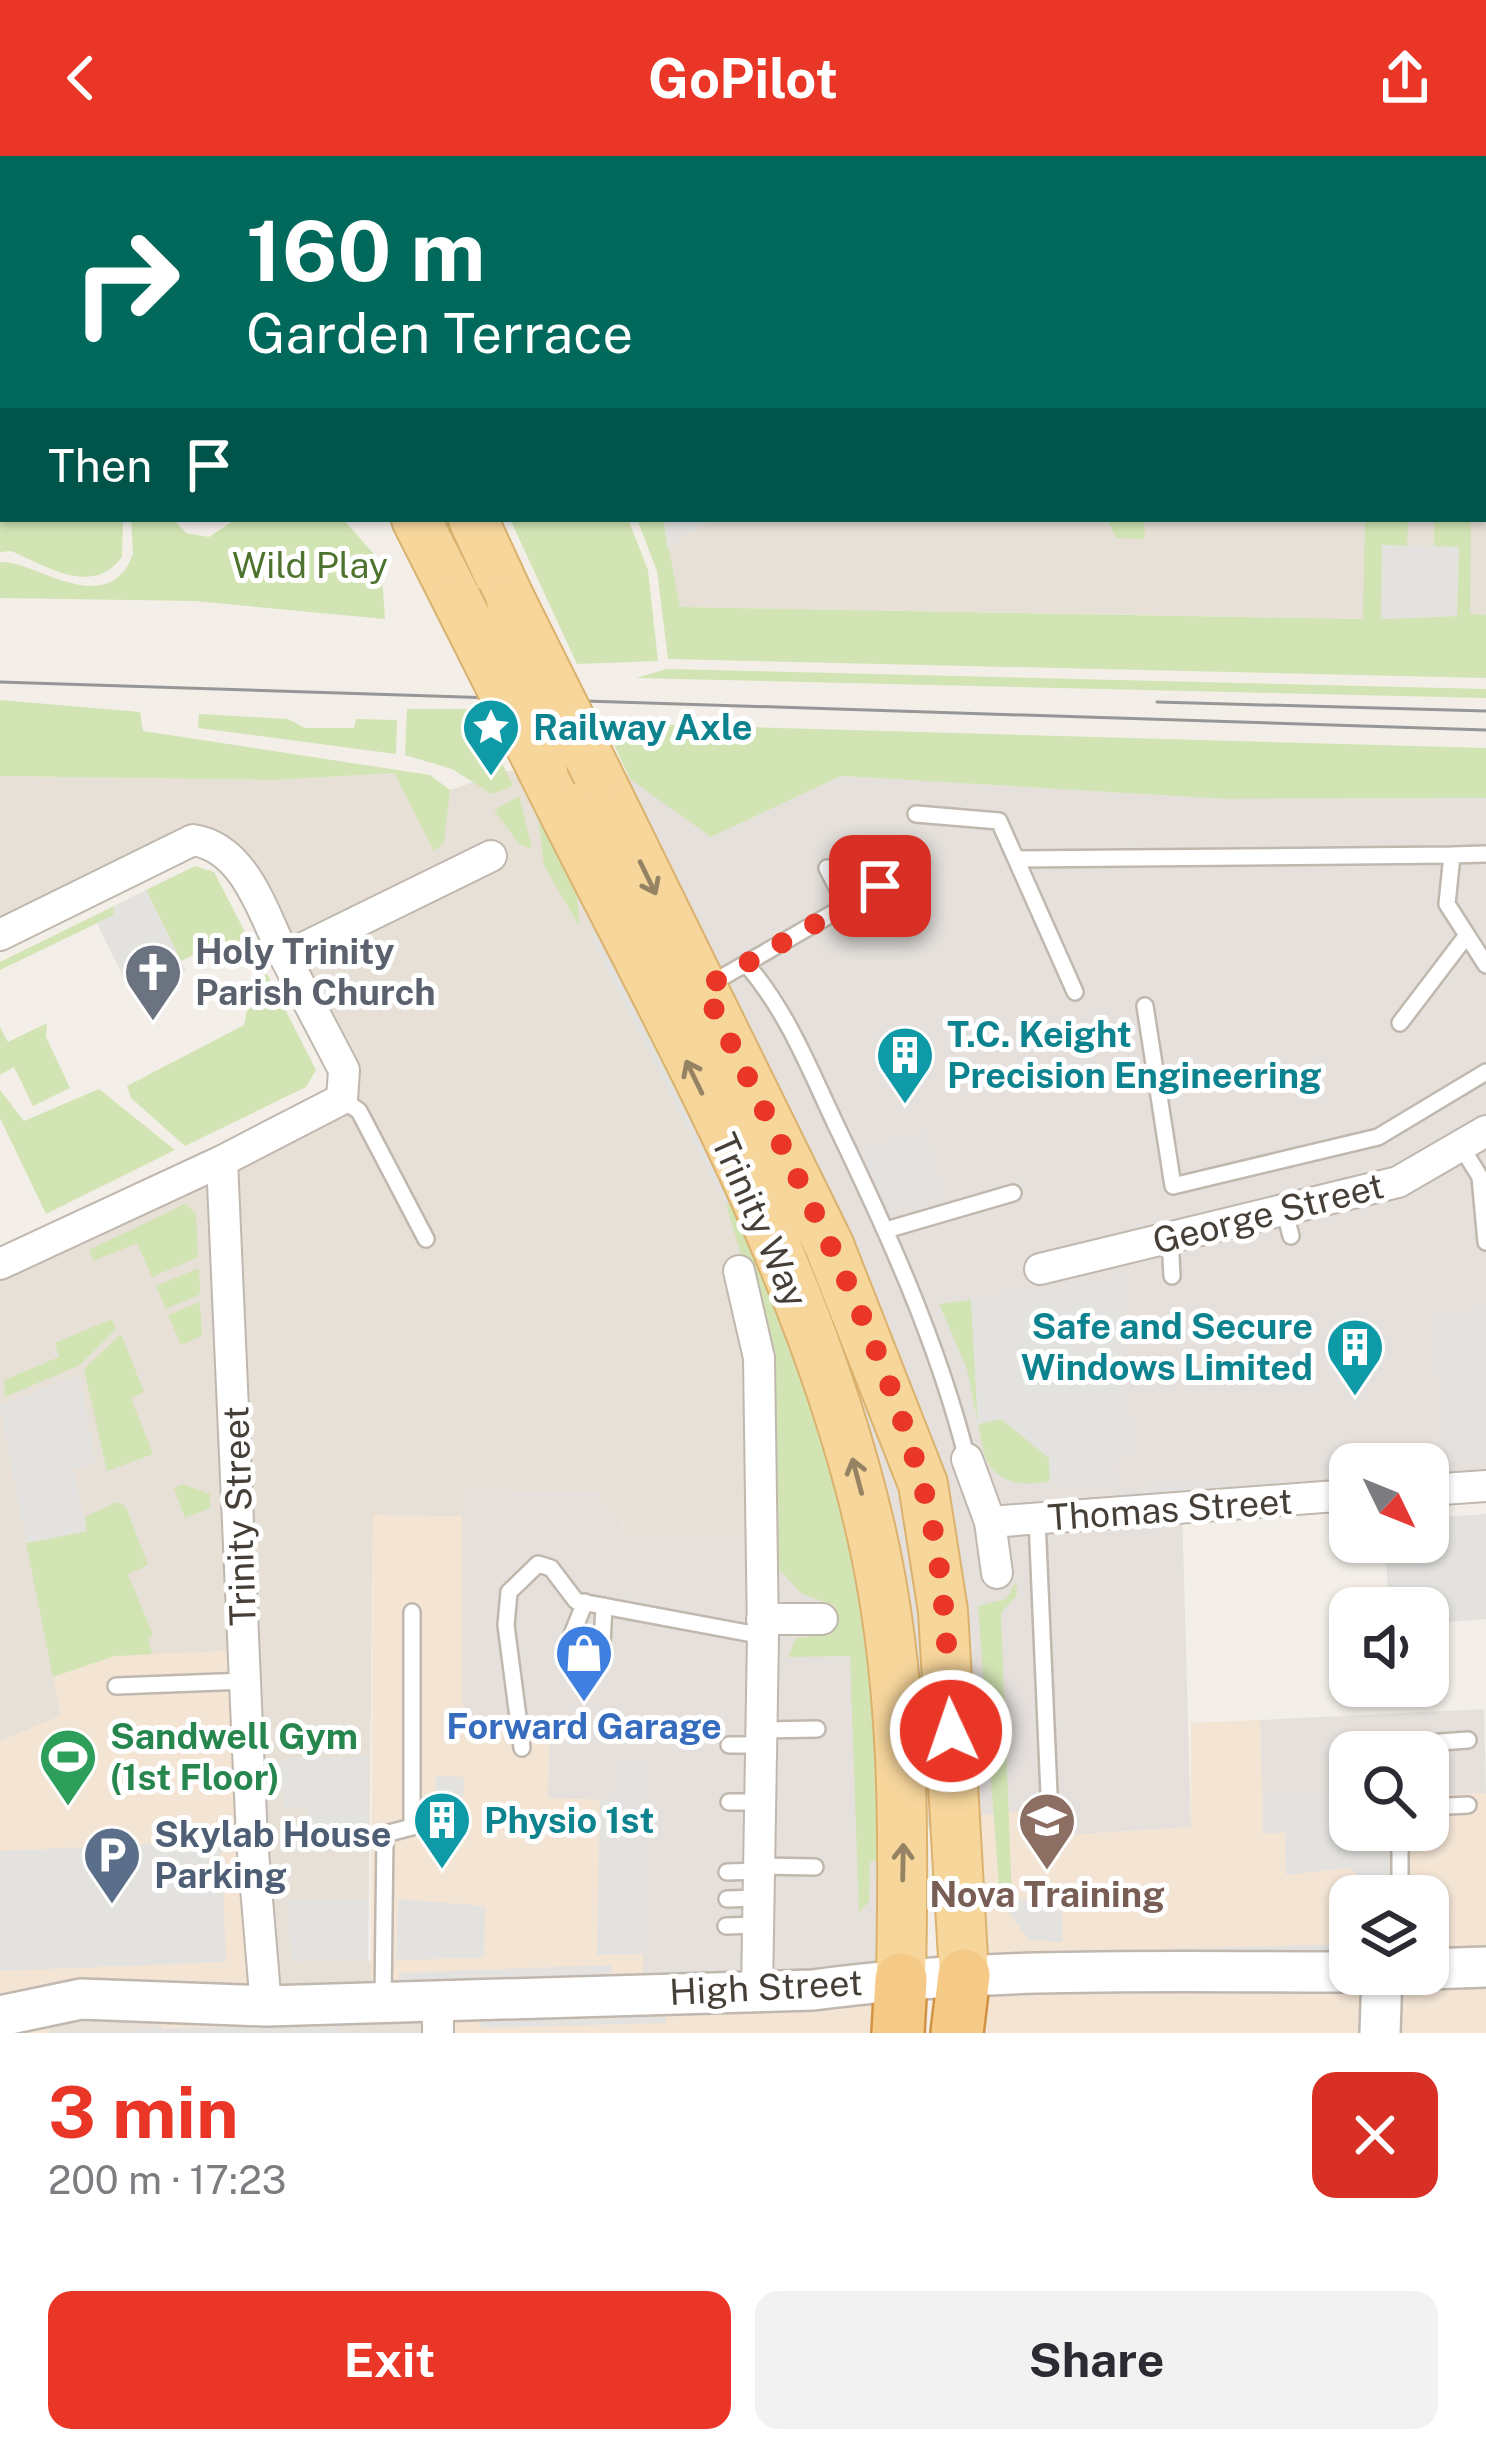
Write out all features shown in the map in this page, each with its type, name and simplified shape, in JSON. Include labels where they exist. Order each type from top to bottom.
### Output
[{"type":"highway","points":[[956,2033],[964,1975]]},
{"type":"highway","points":[[898,2033],[902,1978]]},
{"type":"main road","name":"Trinity Way","points":[[418,522],[774,1238],[842,1421],[871,1529],[892,1648],[904,1781],[902,1978]]},
{"type":"main road","name":"Trinity Way","points":[[474,522],[829,1245],[922,1484],[943,1610],[964,1975]]},
{"type":"street","points":[[0,935],[193,840],[216,843],[235,860],[344,1070],[342,1099],[222,1161],[0,1264]]},
{"type":"street","points":[[285,957],[491,856]]},
{"type":"street","name":"George Street","points":[[1040,1269],[1170,1238],[1288,1223],[1379,1200],[1473,1138]]},
{"type":"street","name":"Trinity Street","points":[[222,1161],[266,2006]]},
{"type":"street","points":[[740,1271],[759,1358],[763,1628],[750,1740],[760,1802],[758,1990]]},
{"type":"street","points":[[967,1460],[989,1522],[997,1573]]},
{"type":"street","points":[[1449,1482],[1486,1486]]},
{"type":"street","name":"Thomas Street","points":[[989,1522],[1329,1498]]},
{"type":"street","points":[[763,1628],[822,1619]]},
{"type":"street","points":[[1449,1968],[1486,1967]]},
{"type":"street","name":"High Street","points":[[0,2019],[81,2000],[182,2007],[383,2003],[438,2018],[758,1990],[813,1990],[902,1978],[1329,1972]]},
{"type":"street","points":[[1380,2033],[1381,1995]]},
{"type":"lane","points":[[916,814],[999,821],[1075,992]]},
{"type":"lane","points":[[1016,859],[1486,854]]},
{"type":"lane","points":[[1453,855],[1447,904],[1486,964]]},
{"type":"lane","points":[[827,868],[845,905]]},
{"type":"lane","points":[[704,988],[747,965],[762,950],[880,886]]},
{"type":"lane","points":[[1400,1023],[1467,935]]},
{"type":"lane","points":[[747,965],[783,1009],[810,1053],[848,1133],[947,1384],[967,1460]]},
{"type":"lane","points":[[1145,1006],[1173,1186],[1378,1137],[1486,1072]]},
{"type":"lane","points":[[342,1099],[359,1111],[426,1239]]},
{"type":"lane","points":[[1473,1138],[1486,1242]]},
{"type":"lane","points":[[886,1230],[1013,1193]]},
{"type":"lane","points":[[1170,1238],[1172,1276]]},
{"type":"lane","points":[[1037,1519],[1044,1578],[1048,1794]]},
{"type":"lane","points":[[522,1748],[506,1625],[509,1592],[538,1564],[550,1568],[576,1600],[763,1628]]},
{"type":"lane","points":[[1044,1578],[1063,1578]]},
{"type":"lane","points":[[569,1642],[585,1602]]},
{"type":"lane","points":[[602,1643],[604,1606]]},
{"type":"lane","points":[[383,2003],[385,1834],[412,1827],[412,1612]]},
{"type":"lane","points":[[1045,1620],[1064,1620]]},
{"type":"lane","points":[[1046,1668],[1065,1668]]},
{"type":"lane","points":[[116,1686],[246,1681]]},
{"type":"lane","points":[[750,1740],[817,1729]]},
{"type":"lane","points":[[1449,1741],[1468,1740]]},
{"type":"lane","points":[[1047,1741],[1066,1741]]},
{"type":"lane","points":[[728,1802],[760,1802]]},
{"type":"lane","points":[[1449,1806],[1468,1805]]},
{"type":"lane","points":[[727,1899],[815,1867]]},
{"type":"lane","points":[[728,1872],[759,1890]]},
{"type":"lane","points":[[726,1926],[759,1890]]},
{"type":"shaded area","points":[[664,522],[706,522],[668,549]]},
{"type":"shaded area","points":[[707,522],[1486,522],[1486,615],[1377,619],[679,607],[668,549]]},
{"type":"shaded area","points":[[1382,545],[1459,547],[1457,616],[1381,619]]},
{"type":"shaded area","points":[[506,771],[567,772],[806,1254],[878,1451],[897,1536],[626,1535],[622,1523],[600,1503],[599,1492],[463,1490],[463,1516],[373,1516],[368,1960],[438,2002],[438,2033],[228,2033],[229,2006],[115,1656],[54,1676],[61,1716],[0,1741],[0,1264],[342,1099],[216,843],[0,935],[0,776],[277,780],[394,773],[433,849],[450,790]]},
{"type":"shaded area","points":[[567,772],[628,774],[711,837],[841,776],[1226,799],[1486,798],[1486,1486],[1449,1489],[1449,1443],[1329,1443],[1329,1496],[1182,1507],[1191,1827],[1065,1835],[1063,1806],[955,1818],[925,1829],[926,1978],[643,1994],[643,1765],[616,1800],[548,1798],[550,1727],[463,1730],[462,1490],[599,1491],[600,1503],[617,1514],[626,1535],[897,1535],[878,1451],[806,1254]]},
{"type":"shaded area","points":[[146,890],[186,971],[133,997],[97,923],[113,915],[114,906]]},
{"type":"shaded area","points":[[601,929],[737,1200],[726,1205],[589,935]]},
{"type":"shaded area","points":[[923,1135],[942,1195],[890,1211],[862,1153]]},
{"type":"shaded area","points":[[1121,1279],[1130,1455],[1111,1457],[1113,1481],[1050,1481],[1049,1458],[1002,1419],[978,1424],[971,1300]]},
{"type":"shaded area","points":[[1486,1310],[1486,1456],[1449,1461],[1435,1317]]},
{"type":"shaded area","points":[[79,1374],[96,1463],[73,1469],[87,1531],[26,1543],[0,1406]]},
{"type":"shaded area","points":[[1227,1483],[1228,1493],[1120,1499],[1119,1490]]},
{"type":"shaded area","points":[[1486,1514],[1486,1619],[1449,1622],[1449,1587],[1387,1587],[1387,1563],[1449,1563],[1449,1517]]},
{"type":"shaded area","points":[[373,1515],[463,1516],[463,1730],[550,1727],[549,1798],[643,1765],[643,1954],[926,1978],[924,2033],[438,2033],[438,2002],[371,2004]]},
{"type":"shaded area","points":[[244,1650],[266,2006],[229,2007],[228,2033],[162,2033],[160,2009],[50,2019],[50,2033],[0,2033],[0,1741],[61,1716],[53,1677],[115,1656]]},
{"type":"shaded area","points":[[1484,1709],[1486,1793],[1449,1794],[1449,1731],[1329,1731],[1329,1796],[1263,1798],[1260,1720]]},
{"type":"shaded area","points":[[1260,1720],[1263,1798],[1329,1796],[1329,1851],[1449,1851],[1449,1794],[1486,1793],[1486,2033],[957,2033],[955,1818],[1064,1806],[1066,1835],[1191,1827],[1191,1723]]},
{"type":"shaded area","points":[[368,1756],[368,1831],[307,1830],[306,1807],[283,1808],[279,1759]]},
{"type":"shaded area","points":[[617,1764],[643,1765],[643,1954],[597,1955],[600,1800],[616,1799]]},
{"type":"shaded area","points":[[436,1776],[464,1777],[461,1844],[434,1844]]},
{"type":"shaded area","points":[[1329,1796],[1329,1851],[1390,1851],[1391,1875],[1359,1875],[1350,1868],[1286,1875],[1285,1833],[1263,1833],[1263,1798]]},
{"type":"shaded area","name":"Skylab House Parking","points":[[221,1841],[226,1962],[0,1971],[0,1851]]},
{"type":"shaded area","points":[[1061,1897],[1063,1942],[1028,1940],[1000,1899]]},
{"type":"shaded area","points":[[287,1899],[368,1900],[368,1960],[291,1962]]},
{"type":"shaded area","points":[[398,1899],[485,1906],[484,1958],[396,1960]]},
{"type":"shaded area","points":[[1329,1945],[1329,1954],[1169,1959],[1169,1949]]},
{"type":"shaded area","points":[[611,1965],[612,1979],[399,1987],[398,1973]]},
{"type":"shaded area","points":[[160,2008],[162,2033],[50,2033],[49,2018]]},
{"type":"shaded area","points":[[665,2012],[666,2023],[481,2028],[480,2017]]},
{"type":"shaded area","points":[[339,2023],[340,2033],[130,2030]]},
{"type":"green space","points":[[0,522],[123,522],[122,557],[97,575],[68,575],[11,551],[0,552]]},
{"type":"green space","name":"Wild Play","points":[[131,522],[176,522],[186,533],[209,537],[232,522],[346,522],[388,570],[382,578],[385,619],[194,601],[0,598],[0,562],[89,586],[107,584],[122,574],[133,554]]},
{"type":"green space","points":[[511,522],[629,522],[648,570],[658,661],[577,664]]},
{"type":"green space","points":[[638,522],[664,522],[680,607],[1363,619],[1365,522],[1408,522],[1407,546],[1382,546],[1382,619],[1457,616],[1458,548],[1434,546],[1434,522],[1471,522],[1470,614],[1486,615],[1486,678],[668,659],[657,571]]},
{"type":"green space","points":[[1108,522],[1144,522],[1145,539],[1116,538]]},
{"type":"green space","points":[[667,669],[1486,689],[1486,698],[636,678]]},
{"type":"green space","points":[[0,700],[140,712],[143,731],[430,775],[450,790],[444,842],[434,851],[394,773],[277,780],[0,776]]},
{"type":"green space","points":[[407,709],[476,709],[513,786],[492,794],[452,769],[405,755]]},
{"type":"green space","points":[[199,714],[288,719],[305,728],[354,728],[356,719],[397,720],[396,754],[198,728]]},
{"type":"green space","points":[[604,723],[1486,748],[1486,798],[1226,799],[841,776],[711,837],[630,779]]},
{"type":"green space","points":[[519,796],[532,849],[519,844],[494,810]]},
{"type":"green space","points":[[536,799],[576,880],[579,926],[544,865]]},
{"type":"green space","points":[[195,866],[214,872],[259,959],[246,966],[206,949],[181,961],[146,890]]},
{"type":"green space","points":[[114,906],[114,915],[0,970],[0,962]]},
{"type":"green space","points":[[267,974],[316,1070],[306,1087],[185,1146],[131,1098],[127,1086],[244,1025],[253,981]]},
{"type":"green space","points":[[47,1023],[46,1037],[70,1088],[33,1106],[14,1067],[0,1075],[0,1027],[8,1042]]},
{"type":"green space","points":[[99,1089],[175,1150],[46,1214],[0,1118],[0,1090],[24,1121]]},
{"type":"green space","points":[[737,1200],[818,1421],[863,1594],[883,1859],[870,1862],[869,1901],[859,1913],[850,1656],[788,1657],[796,1638],[832,1634],[835,1606],[802,1594],[775,1565],[773,1358],[726,1205]]},
{"type":"green space","points":[[185,1204],[196,1214],[198,1257],[152,1277],[137,1243],[94,1261],[89,1250]]},
{"type":"green space","points":[[199,1268],[200,1294],[166,1309],[156,1286]]},
{"type":"green space","points":[[971,1300],[978,1423],[1001,1419],[1049,1458],[1050,1481],[1011,1481],[995,1472],[984,1454],[967,1369],[939,1304]]},
{"type":"green space","points":[[200,1302],[202,1336],[181,1345],[168,1315]]},
{"type":"green space","points":[[112,1319],[116,1329],[80,1365],[5,1397],[4,1380],[59,1357],[55,1343]]},
{"type":"green space","points":[[121,1334],[144,1392],[131,1398],[153,1454],[107,1471],[84,1369]]},
{"type":"green space","points":[[183,1484],[210,1494],[210,1508],[185,1518],[174,1488]]},
{"type":"green space","points":[[117,1502],[126,1507],[148,1565],[128,1574],[153,1635],[148,1638],[152,1654],[115,1656],[53,1677],[26,1543],[87,1531],[85,1517]]},
{"type":"green space","points":[[1016,1582],[1017,1595],[1001,1613],[1012,1899],[1000,1899],[978,1606],[1006,1599]]},
{"type":"tram line","points":[[0,682],[1486,730]]},
{"type":"tram line","points":[[1157,702],[1486,711]]},
{"type":"place","name":"Railway Axle","points":[[491,778]]},
{"type":"place","name":"Holy Trinity Parish Church","points":[[153,1023]]},
{"type":"place","name":"T.C. Keight Precision Engineering","points":[[905,1106]]},
{"type":"place","name":"Safe and Secure Windows Limited","points":[[1355,1398]]},
{"type":"place","name":"Forward Garage","points":[[584,1704]]},
{"type":"place","name":"Sandwell Gym (1st Floor)","points":[[68,1808]]},
{"type":"place","name":"Physio 1st","points":[[442,1871]]},
{"type":"place","name":"Nova Training","points":[[1047,1872]]},
{"type":"place","name":"Skylab House Parking","points":[[112,1906]]},
{"type":"route","points":[[880,886],[762,950],[747,965],[704,988],[829,1245],[922,1484],[940,1582],[951,1731]]}]
